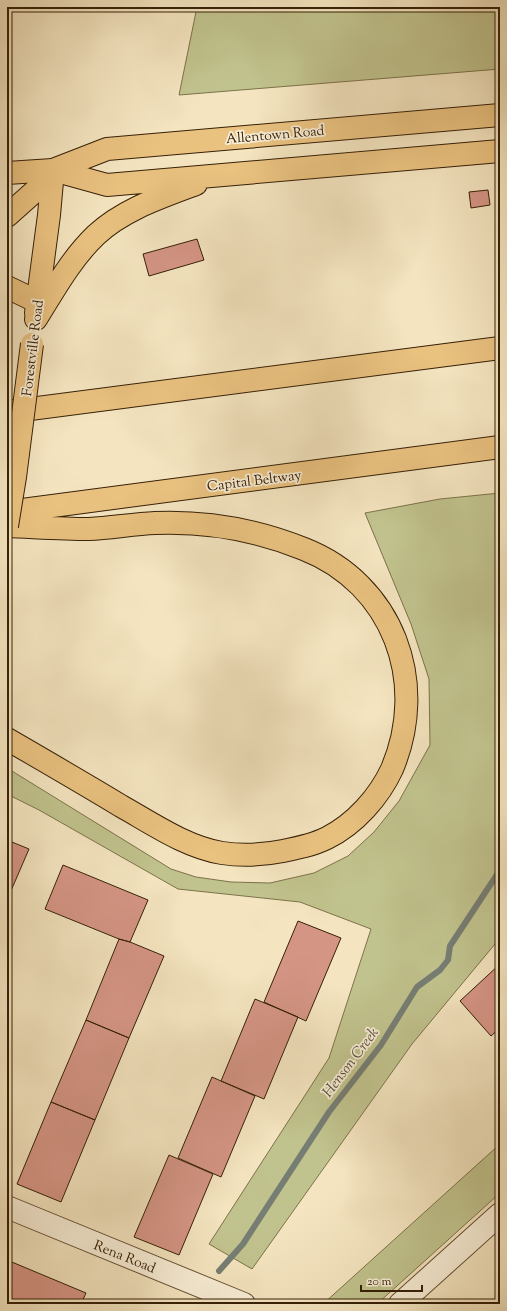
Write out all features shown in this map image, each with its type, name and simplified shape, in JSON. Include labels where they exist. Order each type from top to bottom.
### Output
[{"type":"main road","name":"Allentown Road","points":[[7,173],[53,170],[107,149],[500,115]]},
{"type":"main road","name":"Allentown Road","points":[[53,170],[107,185],[500,151]]},
{"type":"main road","points":[[7,216],[35,191],[53,170]]},
{"type":"main road","name":"Forestville Road","points":[[7,526],[37,311],[53,170]]},
{"type":"main road","points":[[7,287],[37,311],[80,252],[107,226],[139,207],[220,175]]},
{"type":"main road","points":[[7,412],[500,348]]},
{"type":"main road","name":"Capital Beltway","points":[[7,512],[500,447]]},
{"type":"main road","points":[[7,526],[90,529],[177,522],[243,530],[305,549],[337,566],[362,587],[383,614],[398,645],[406,681],[407,698],[404,733],[400,748],[388,777],[364,810],[344,828],[326,838],[304,847],[261,854],[232,854],[205,849],[191,844],[159,828],[7,739]]},
{"type":"street","name":"Rena Road","points":[[7,1207],[244,1304]]},
{"type":"street","points":[[400,1304],[500,1214]]},
{"type":"path","points":[[7,9],[11,7]]},
{"type":"green space","points":[[197,7],[500,7],[500,69],[179,95]]},
{"type":"green space","points":[[500,493],[500,938],[412,1044],[252,1269],[209,1244],[329,1058],[371,929],[300,902],[178,889],[39,810],[7,794],[7,768],[171,869],[196,877],[231,882],[270,883],[314,873],[348,856],[374,832],[399,801],[430,745],[429,679],[411,624],[365,513],[440,499]]},
{"type":"green space","points":[[500,1144],[500,1193],[377,1304],[323,1304]]},
{"type":"building","points":[[488,190],[490,205],[471,208],[469,192]]},
{"type":"building","points":[[197,239],[204,260],[149,276],[143,254]]},
{"type":"building","points":[[7,840],[29,849],[7,900]]},
{"type":"building","points":[[63,865],[148,900],[130,942],[45,909]]},
{"type":"building","points":[[298,921],[341,938],[306,1021],[264,1002]]},
{"type":"building","points":[[119,939],[164,956],[129,1038],[86,1020]]},
{"type":"building","points":[[500,964],[500,1028],[491,1036],[460,1001]]},
{"type":"building","points":[[255,999],[298,1017],[264,1099],[221,1081]]},
{"type":"building","points":[[86,1020],[129,1038],[95,1120],[51,1102]]},
{"type":"building","points":[[212,1077],[255,1096],[221,1177],[178,1158]]},
{"type":"building","points":[[51,1102],[95,1120],[61,1202],[17,1184]]},
{"type":"building","points":[[169,1155],[213,1174],[179,1255],[134,1237]]},
{"type":"building","points":[[7,1260],[86,1293],[81,1304],[7,1304]]},
{"type":"waterway","name":"Henson Creek","points":[[219,1271],[243,1244],[329,1112],[381,1045],[417,987],[440,970],[448,960],[450,946],[500,870]]}]
